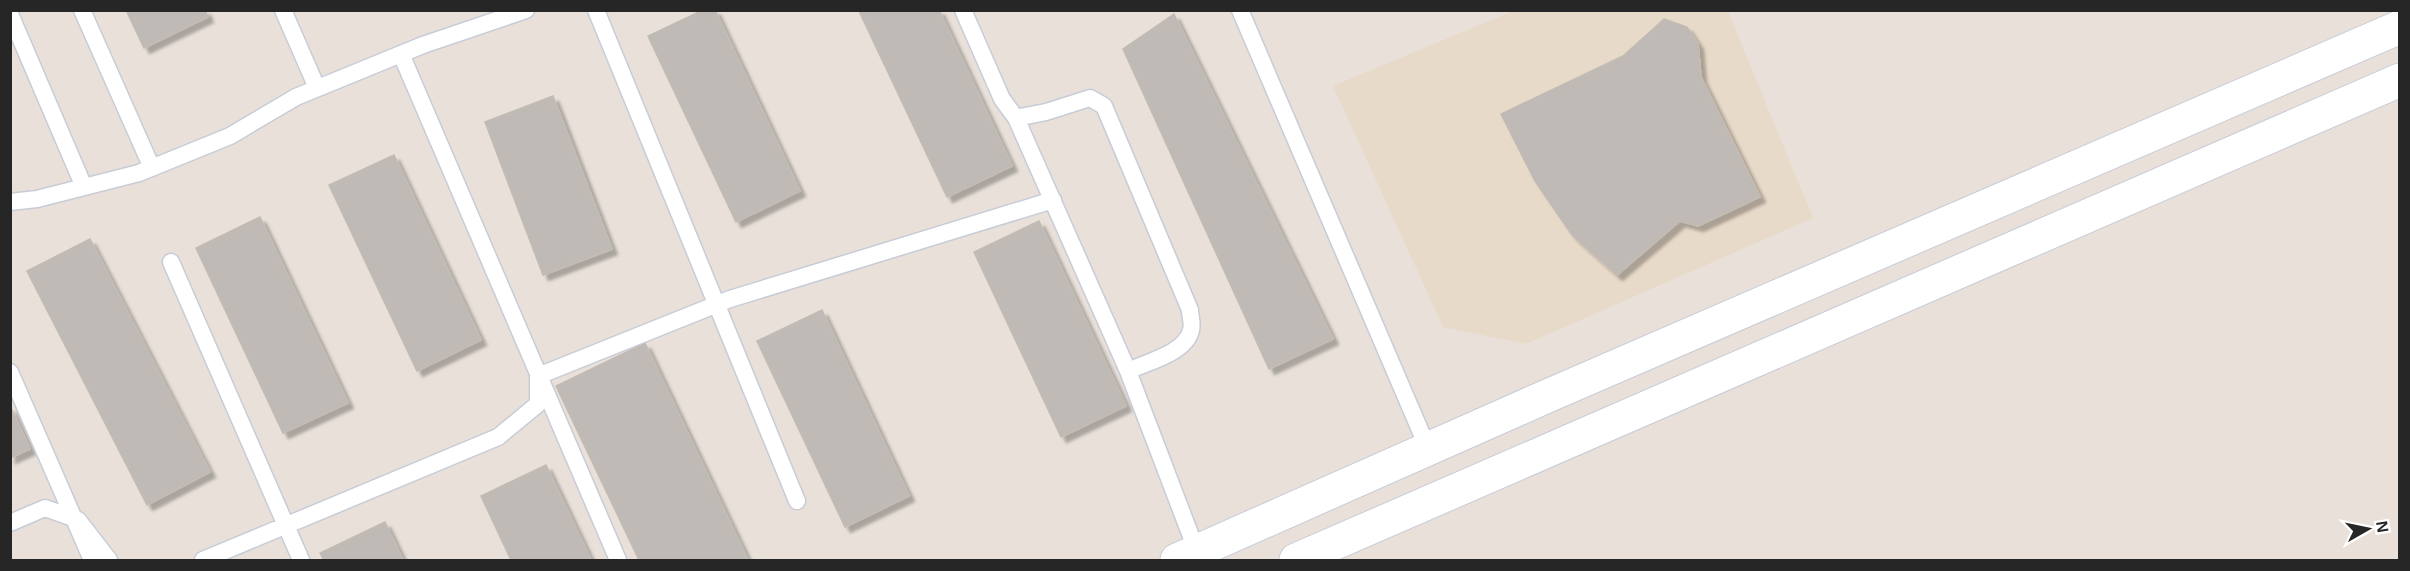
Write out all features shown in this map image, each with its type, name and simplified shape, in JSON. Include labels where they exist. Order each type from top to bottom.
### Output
[{"type":"street","points":[[1187,556],[1596,375],[2400,27]]},
{"type":"street","points":[[1296,561],[2400,80]]},
{"type":"lane","points":[[82,10],[152,168]]},
{"type":"lane","points":[[283,10],[317,88]]},
{"type":"lane","points":[[10,202],[37,199],[152,168],[230,136],[296,96],[499,15],[526,10]]},
{"type":"lane","points":[[596,10],[797,501]]},
{"type":"lane","points":[[963,10],[1002,99],[1016,118],[1128,371],[1187,556]]},
{"type":"lane","points":[[1240,10],[1428,451]]},
{"type":"lane","points":[[10,14],[84,187]]},
{"type":"lane","points":[[401,54],[618,561]]},
{"type":"lane","points":[[1016,118],[1046,112],[1090,98],[1104,106],[1190,310],[1192,329],[1186,341],[1174,350],[1128,371]]},
{"type":"lane","points":[[538,376],[717,304],[1053,200]]},
{"type":"lane","points":[[171,262],[301,561]]},
{"type":"lane","points":[[10,372],[92,561]]},
{"type":"lane","points":[[204,561],[498,437],[538,404],[538,376]]},
{"type":"lane","points":[[10,523],[45,508],[73,518],[78,520],[109,561]]},
{"type":"shaded area","points":[[1513,11],[1728,11],[1813,218],[1526,344],[1443,327],[1333,86]]},
{"type":"building","points":[[126,10],[205,10],[208,17],[144,48]]},
{"type":"building","points":[[703,10],[715,10],[800,191],[736,222],[648,36]]},
{"type":"building","points":[[939,10],[1012,166],[947,197],[859,11]]},
{"type":"building","points":[[1174,14],[1333,339],[1269,369],[1123,49]]},
{"type":"building","points":[[1664,19],[1687,27],[1698,44],[1701,77],[1760,197],[1698,226],[1680,221],[1617,275],[1572,235],[1535,181],[1501,114],[1623,56]]},
{"type":"building","points":[[553,96],[612,249],[543,275],[485,122]]},
{"type":"building","points":[[394,155],[481,340],[417,371],[329,185]]},
{"type":"building","points":[[260,217],[348,403],[283,433],[196,248]]},
{"type":"building","points":[[1039,221],[1126,406],[1061,437],[974,252]]},
{"type":"building","points":[[90,239],[210,472],[147,505],[27,271]]},
{"type":"building","points":[[822,310],[909,496],[845,527],[757,341]]},
{"type":"building","points":[[645,343],[748,560],[639,560],[556,386]]},
{"type":"building","points":[[10,406],[30,449],[10,458]]},
{"type":"building","points":[[546,465],[591,560],[511,560],[481,496]]},
{"type":"building","points":[[385,522],[403,560],[324,560],[320,553]]}]
